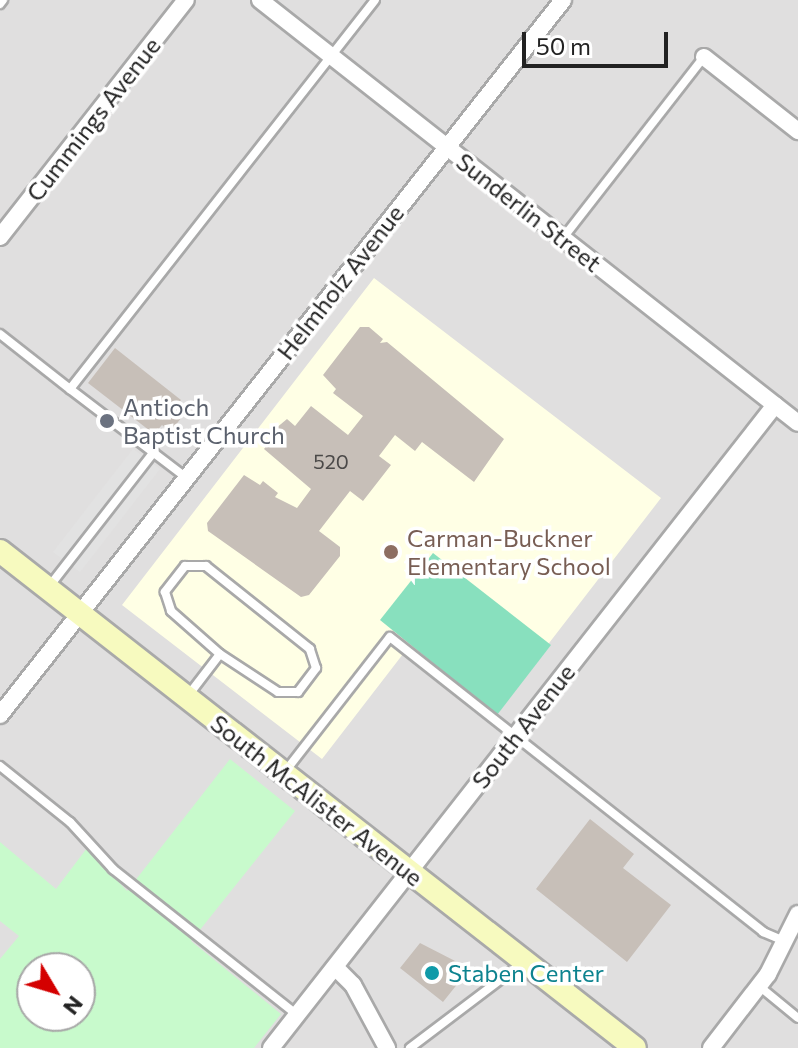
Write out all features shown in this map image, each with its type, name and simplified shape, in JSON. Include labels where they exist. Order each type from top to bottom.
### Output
[{"type":"street","name":"Cummings Avenue","points":[[0,237],[186,0]]},
{"type":"street","name":"Sunderlin Street","points":[[260,0],[798,423]]},
{"type":"street","name":"Helmholz Avenue","points":[[0,715],[563,0]]},
{"type":"street","points":[[704,57],[798,131]]},
{"type":"street","name":"South Avenue","points":[[271,1048],[775,405]]},
{"type":"street","name":"South McAlister Avenue","points":[[0,551],[635,1048]]},
{"type":"street","points":[[711,1048],[788,942],[798,914]]},
{"type":"street","points":[[335,967],[353,985],[387,1048]]},
{"type":"lane","points":[[70,389],[375,0]]},
{"type":"lane","points":[[563,238],[704,57]]},
{"type":"lane","points":[[0,334],[187,479]]},
{"type":"lane","points":[[48,589],[154,452]]},
{"type":"lane","points":[[185,566],[206,566],[310,649],[316,668],[298,692],[278,692],[220,654],[171,611],[165,592],[185,566]]},
{"type":"lane","points":[[283,774],[390,637],[763,932],[788,942]]},
{"type":"lane","points":[[186,698],[220,654]]},
{"type":"lane","points":[[0,766],[89,840],[113,869],[297,1015]]},
{"type":"lane","points":[[410,1048],[524,962]]},
{"type":"lane","points":[[759,986],[798,1018]]},
{"type":"shaded area","points":[[0,0],[798,0],[798,1048],[0,1048]]},
{"type":"shaded area","name":"Carman-Buckner Elementary School","points":[[374,278],[661,498],[489,721],[403,654],[322,759],[122,605]]},
{"type":"shaded area","points":[[133,449],[160,469],[80,572],[53,552]]},
{"type":"green space","points":[[433,553],[551,645],[497,715],[380,620]]},
{"type":"green space","points":[[230,759],[295,811],[191,941],[281,1014],[254,1048],[0,1048],[0,959],[19,936],[0,921],[0,842],[56,889],[87,848],[127,891]]},
{"type":"building","points":[[360,327],[369,327],[383,339],[380,343],[387,342],[504,439],[474,482],[422,442],[415,451],[395,435],[379,456],[391,465],[363,501],[350,491],[319,531],[340,547],[340,556],[309,595],[301,597],[208,531],[207,523],[244,475],[260,485],[263,481],[278,493],[275,497],[297,508],[311,489],[264,449],[273,437],[269,434],[287,419],[295,426],[311,406],[348,435],[363,416],[333,393],[336,389],[323,375]]},
{"type":"building","points":[[115,348],[181,400],[173,410],[182,417],[170,432],[162,425],[154,434],[88,383]]},
{"type":"building","points":[[590,819],[634,854],[623,868],[671,905],[627,962],[536,889]]},
{"type":"building","name":"Staben Center","points":[[420,943],[459,963],[453,969],[463,977],[443,1002],[400,968]]},
{"type":"place","name":"Antioch Baptist Church","points":[[107,421]]},
{"type":"place","name":"Carman-Buckner Elementary School","points":[[391,552]]},
{"type":"place","name":"Staben Center","points":[[432,973]]}]
